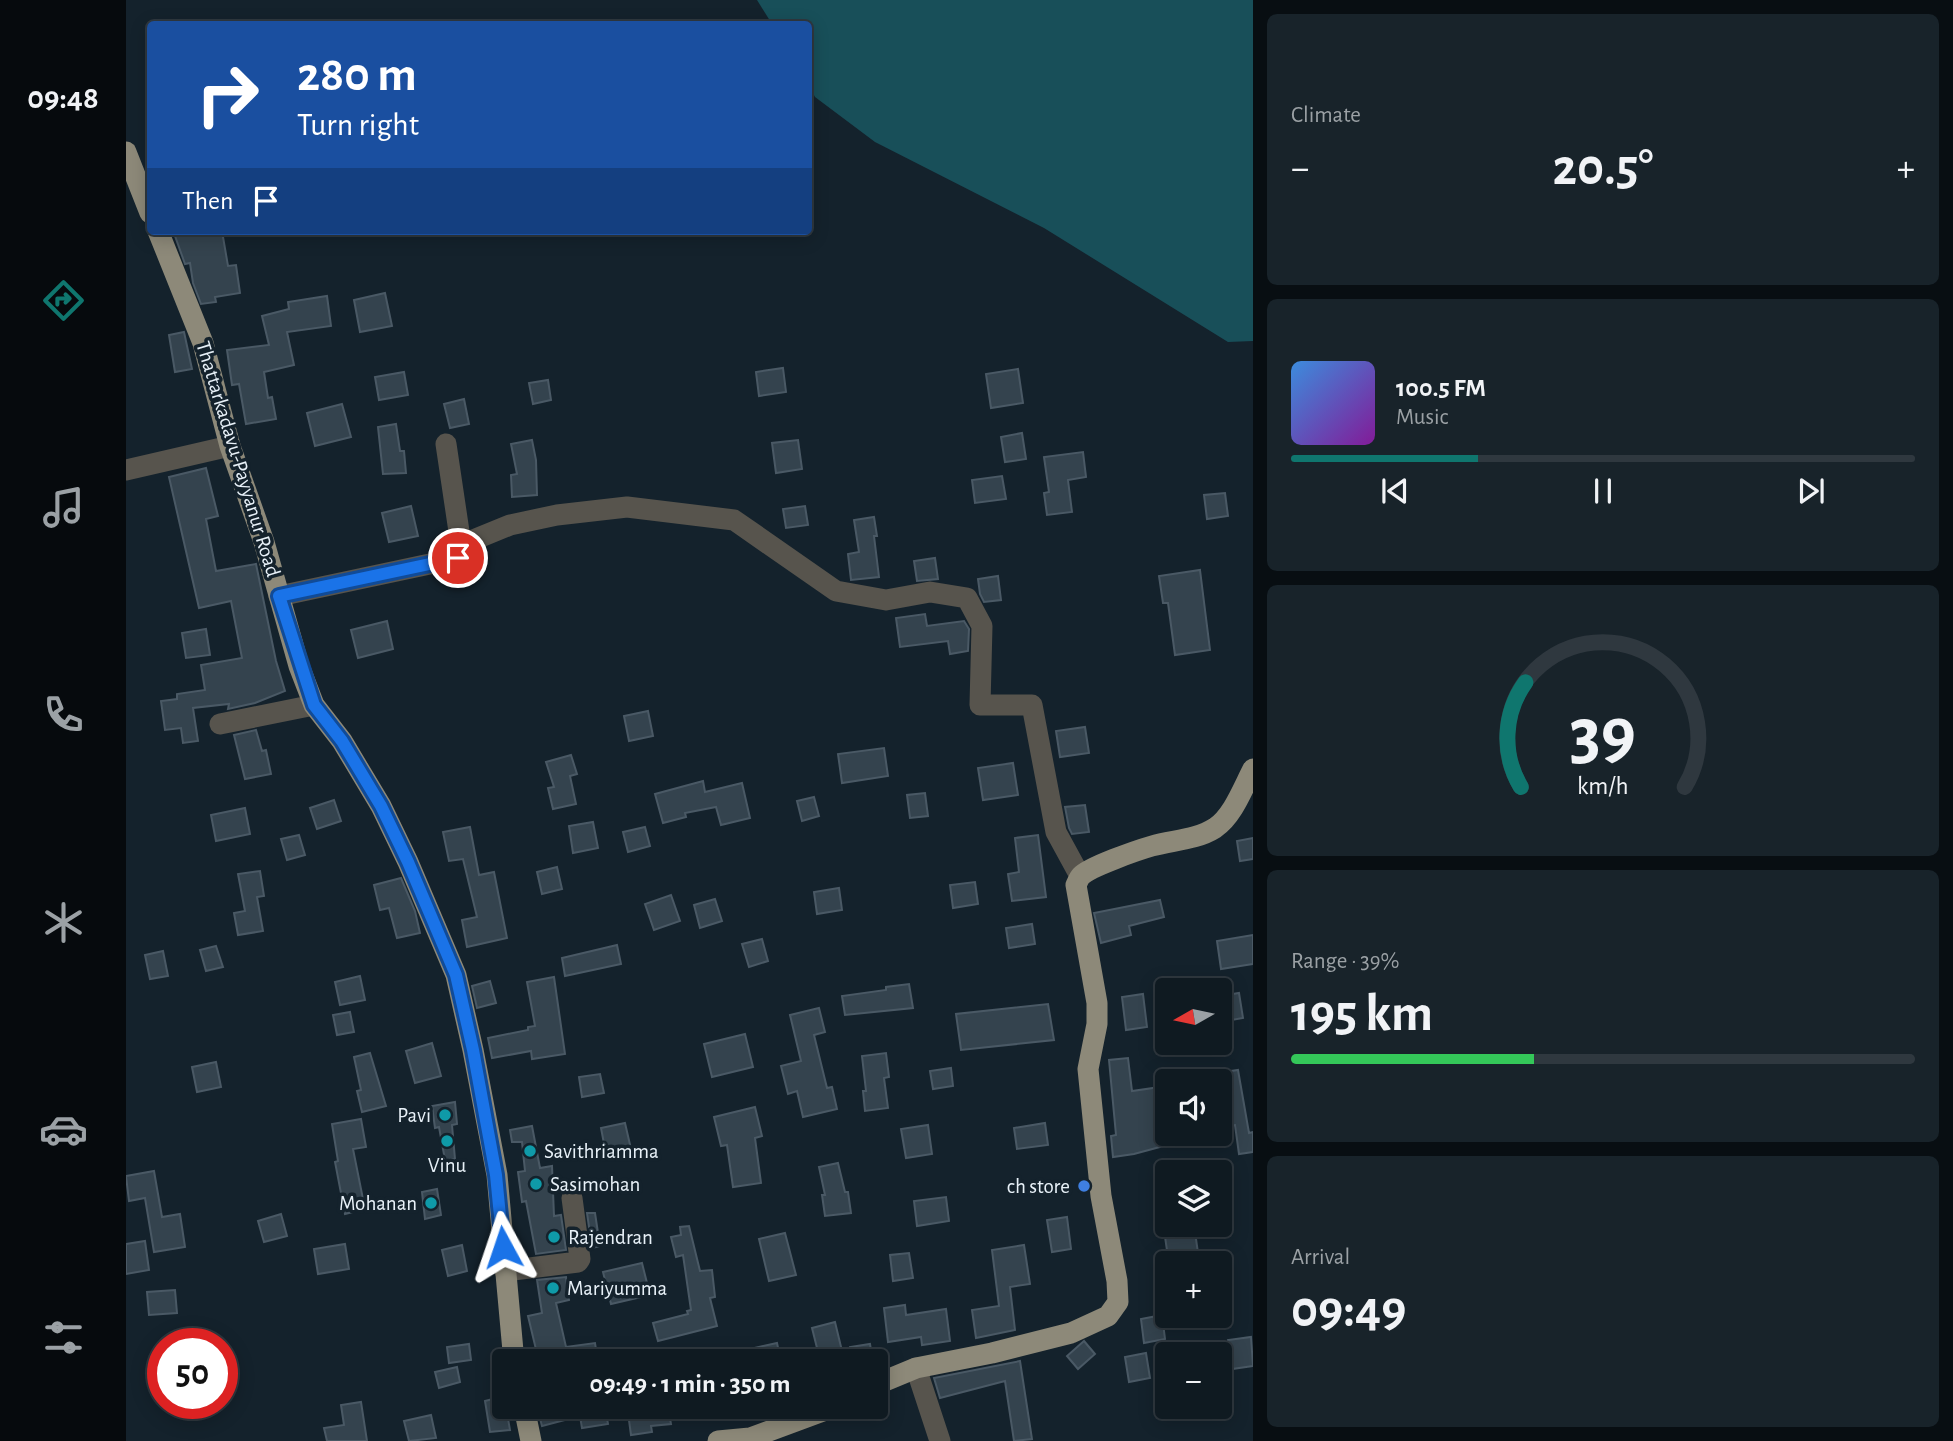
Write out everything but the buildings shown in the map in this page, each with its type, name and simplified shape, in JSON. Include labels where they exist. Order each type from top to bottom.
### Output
[{"type":"main road","points":[[128,163],[147,206]]},
{"type":"main road","name":"Thattarkadavu-Payyanur Road","points":[[160,235],[203,343],[230,446],[264,542],[314,705],[342,741],[381,806],[456,975],[496,1175],[513,1349]]},
{"type":"main road","points":[[888,1380],[916,1368],[992,1353],[1071,1333],[1108,1317],[1118,1302],[1117,1281],[1101,1196],[1088,1069],[1097,1024],[1097,1003],[1076,885],[1080,876],[1087,871],[1153,846],[1200,836],[1217,827],[1227,817],[1253,769]]},
{"type":"main road","points":[[526,1419],[531,1441]]},
{"type":"main road","points":[[718,1441],[750,1438],[801,1419]]},
{"type":"street","points":[[279,596],[458,558],[462,553],[446,444]]},
{"type":"street","points":[[126,470],[230,446]]},
{"type":"street","points":[[461,545],[510,525],[557,515],[627,507],[734,520],[836,591],[886,600],[930,592],[967,597],[982,626],[980,705],[1032,705],[1056,832],[1080,876]]},
{"type":"street","points":[[220,724],[314,705]]},
{"type":"street","points":[[505,1271],[578,1262],[580,1259],[572,1198]]},
{"type":"street","points":[[916,1368],[940,1441]]},
{"type":"water","points":[[757,0],[1253,0],[1253,341],[1228,342],[1044,228],[875,142],[815,97],[812,92],[812,21],[770,21]]},
{"type":"place","name":"Pavi","points":[[445,1115]]},
{"type":"place","name":"Vinu","points":[[447,1141]]},
{"type":"place","name":"Savithriamma","points":[[530,1151]]},
{"type":"place","name":"Sasimohan","points":[[536,1184]]},
{"type":"place","name":"ch store","points":[[1084,1186]]},
{"type":"place","name":"Mohanan","points":[[431,1203]]},
{"type":"place","name":"Rajendran","points":[[554,1237]]},
{"type":"place","name":"Mariyumma","points":[[553,1288]]},
{"type":"route","points":[[458,558],[279,596],[299,666],[314,705],[342,741],[381,806],[456,975],[496,1175],[503,1247]]}]
